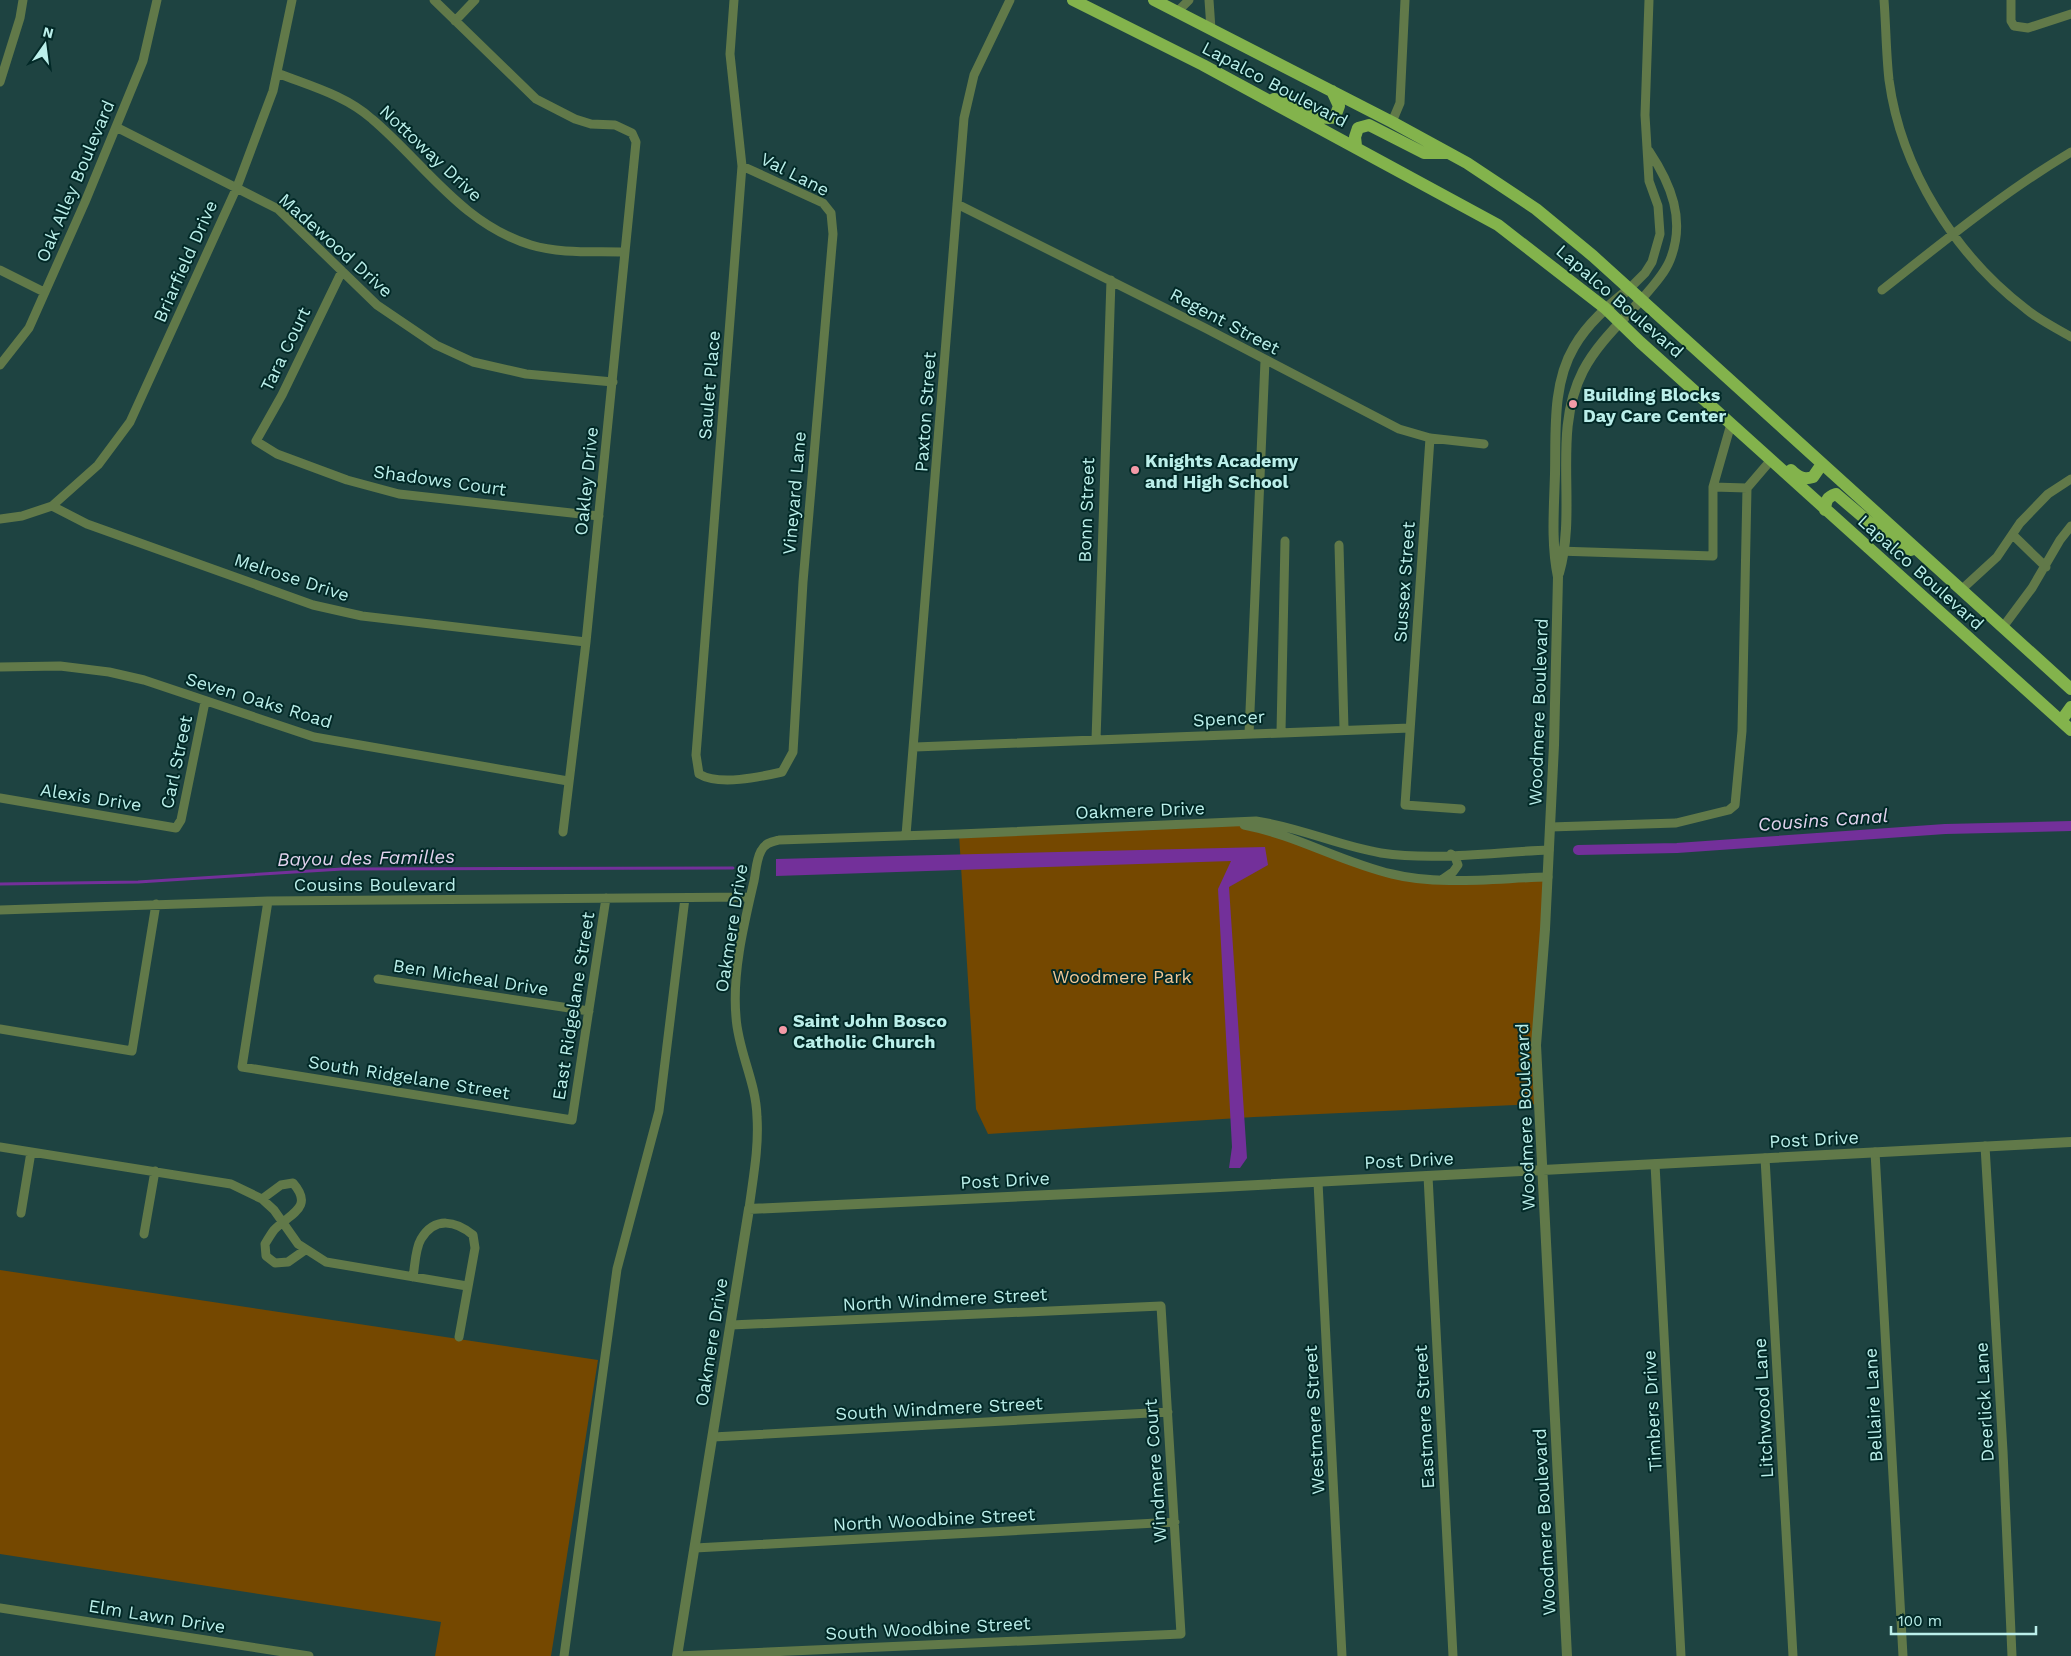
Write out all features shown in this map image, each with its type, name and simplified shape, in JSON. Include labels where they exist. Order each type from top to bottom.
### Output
[{"type":"main road","name":"Lapalco Boulevard","points":[[1074,0],[1260,95],[1498,225],[1606,308],[1640,342],[1825,510],[2071,730]]},
{"type":"main road","name":"Lapalco Boulevard","points":[[1154,0],[1450,153],[1498,182],[1536,209],[1593,256],[2071,689]]},
{"type":"main road","points":[[1260,95],[1292,102],[1321,117],[1330,118],[1335,117],[1340,106],[1332,91]]},
{"type":"main road","points":[[1356,146],[1355,137],[1358,128],[1369,125],[1424,153],[1450,153]]},
{"type":"main road","points":[[1704,399],[1738,420],[1798,476],[1806,479],[1813,477],[1822,464]]},
{"type":"main road","points":[[1825,510],[1826,500],[1836,494],[1891,541],[1922,555]]},
{"type":"main road","points":[[2061,721],[2071,707]]},
{"type":"street","points":[[0,82],[20,18],[23,0]]},
{"type":"street","name":"Oak Alley Boulevard","points":[[0,365],[29,328],[116,127],[143,61],[157,0]]},
{"type":"street","name":"Briarfield Drive","points":[[52,506],[98,465],[130,422],[237,186],[272,91],[292,0]]},
{"type":"street","points":[[434,0],[455,21],[475,0]]},
{"type":"street","name":"Saulet Place","points":[[734,0],[730,54],[742,166],[696,755],[699,774],[706,778],[754,778],[782,772]]},
{"type":"street","name":"Paxton Street","points":[[906,835],[915,747],[964,118],[974,75],[1010,0]]},
{"type":"street","points":[[1178,12],[1189,0]]},
{"type":"street","points":[[1209,0],[1211,29]]},
{"type":"street","points":[[1392,122],[1400,103],[1405,0]]},
{"type":"street","points":[[1628,289],[1645,273],[1652,262],[1660,234],[1658,206],[1648,181],[1649,151],[1645,115],[1649,0]]},
{"type":"street","points":[[1884,0],[1890,80],[1899,119],[1920,177],[1952,235],[1973,262],[1996,285],[2027,310],[2071,337]]},
{"type":"street","points":[[2011,0],[2011,21],[2014,26],[2028,28],[2071,14]]},
{"type":"street","name":"Oakley Drive","points":[[455,21],[536,99],[575,119],[591,124],[615,125],[632,133],[636,142],[586,642],[563,832]]},
{"type":"street","name":"Nottoway Drive","points":[[277,73],[346,99],[372,118],[401,145],[437,185],[463,209],[509,236],[531,246],[558,250],[625,252]]},
{"type":"street","name":"Madewood Drive","points":[[116,127],[237,186],[278,209],[377,305],[436,345],[474,362],[526,374],[613,382]]},
{"type":"street","points":[[1641,300],[1661,276],[1670,259],[1678,224],[1670,190],[1662,171],[1649,151]]},
{"type":"street","points":[[1882,290],[1952,235],[2044,169],[2071,152]]},
{"type":"street","name":"Val Lane","points":[[742,166],[824,203],[831,214]]},
{"type":"street","name":"Regent Street","points":[[957,204],[1111,280],[1399,429],[1430,438],[1484,444]]},
{"type":"street","name":"Vineyard Lane","points":[[782,772],[793,752],[803,582],[833,234],[831,214]]},
{"type":"street","points":[[0,270],[44,292]]},
{"type":"street","name":"Tara Court","points":[[256,441],[282,395],[342,271]]},
{"type":"street","name":"Bonn Street","points":[[1096,740],[1111,280]]},
{"type":"street","name":"Woodmere Boulevard","points":[[1567,1656],[1536,1045],[1548,877],[1554,745],[1558,577],[1553,551],[1557,418],[1561,380],[1573,348],[1606,308],[1628,289]]},
{"type":"street","name":"Woodmere Boulevard","points":[[1558,577],[1565,551],[1567,437],[1574,396],[1588,362],[1641,300]]},
{"type":"street","points":[[1249,734],[1265,360]]},
{"type":"street","points":[[1553,551],[1713,556],[1713,487],[1731,424]]},
{"type":"street","name":"Sussex Street","points":[[1410,728],[1430,438]]},
{"type":"street","name":"Shadows Court","points":[[256,441],[277,454],[347,480],[399,494],[599,516]]},
{"type":"street","points":[[1550,826],[1676,823],[1729,810],[1735,805],[1742,731],[1747,488],[1771,460]]},
{"type":"street","points":[[1962,590],[1997,557],[2020,523],[2048,494],[2071,479]]},
{"type":"street","points":[[1713,487],[1747,488]]},
{"type":"street","points":[[0,519],[22,516],[52,506]]},
{"type":"street","name":"Melrose Drive","points":[[52,506],[87,524],[314,605],[362,616],[586,642]]},
{"type":"street","points":[[2003,627],[2046,567],[2060,540],[2071,526]]},
{"type":"street","points":[[2013,535],[2046,567]]},
{"type":"street","points":[[1281,732],[1285,541]]},
{"type":"street","points":[[1339,545],[1344,729]]},
{"type":"street","name":"Seven Oaks Road","points":[[0,666],[60,666],[109,672],[144,680],[314,737],[568,781]]},
{"type":"street","name":"Carl Street","points":[[176,828],[181,820],[205,702]]},
{"type":"street","points":[[1410,728],[1405,806],[1461,809]]},
{"type":"street","name":"Spencer","points":[[915,747],[1344,729],[1410,728]]},
{"type":"street","name":"Alexis Drive","points":[[0,798],[176,828]]},
{"type":"street","name":"Oakmere Drive","points":[[677,1656],[731,1325],[757,1150],[758,1119],[752,1081],[736,1017],[740,952],[750,897],[760,853],[770,842],[1256,821],[1379,852],[1401,855],[1549,850]]},
{"type":"street","name":"Oakmere Drive","points":[[1231,823],[1296,838],[1346,860],[1394,875],[1443,880],[1548,877]]},
{"type":"street","points":[[1443,880],[1458,865],[1458,861],[1451,854]]},
{"type":"street","name":"Cousins Boulevard","points":[[0,910],[268,901],[750,897]]},
{"type":"street","name":"East Ridgelane Street","points":[[572,1120],[606,898]]},
{"type":"street","points":[[564,1656],[617,1269],[659,1111],[685,898]]},
{"type":"street","name":"South Ridgelane Street","points":[[268,901],[242,1067],[572,1120]]},
{"type":"street","points":[[0,1029],[132,1051],[156,904]]},
{"type":"street","name":"Ben Micheal Drive","points":[[378,979],[589,1011]]},
{"type":"street","name":"Post Drive","points":[[749,1209],[1280,1184],[2071,1142]]},
{"type":"street","name":"Deerlick Lane","points":[[1985,1146],[2003,1441],[2012,1656]]},
{"type":"street","points":[[0,1147],[230,1184],[262,1200],[305,1250],[326,1262],[468,1286]]},
{"type":"street","points":[[21,1213],[31,1152]]},
{"type":"street","name":"Bellaire Lane","points":[[1875,1152],[1902,1656]]},
{"type":"street","name":"Litchwood Lane","points":[[1765,1158],[1793,1656]]},
{"type":"street","name":"Timbers Drive","points":[[1655,1164],[1681,1656]]},
{"type":"street","points":[[144,1234],[155,1171]]},
{"type":"street","name":"Eastmere Street","points":[[1428,1176],[1453,1656]]},
{"type":"street","name":"Westmere Street","points":[[1318,1182],[1342,1656]]},
{"type":"street","points":[[262,1200],[280,1184],[293,1183],[300,1192],[301,1202],[297,1213],[274,1230],[265,1244],[266,1256],[275,1263],[288,1262],[305,1250]]},
{"type":"street","points":[[413,1277],[421,1239],[434,1225],[444,1222],[456,1223],[474,1236],[475,1248],[459,1337]]},
{"type":"street","name":"North Windmere Street","points":[[731,1325],[1161,1306]]},
{"type":"street","name":"Windmere Court","points":[[1161,1306],[1181,1634]]},
{"type":"street","name":"South Windmere Street","points":[[713,1437],[1168,1412]]},
{"type":"street","name":"North Woodbine Street","points":[[695,1548],[1175,1522]]},
{"type":"street","name":"Elm Lawn Drive","points":[[0,1608],[309,1656]]},
{"type":"street","name":"South Woodbine Street","points":[[677,1656],[1181,1634]]},
{"type":"green space","name":"Woodmere Park","points":[[1231,823],[1415,879],[1548,877],[1538,1104],[1254,1117],[988,1134],[976,1109],[959,834]]},
{"type":"green space","points":[[0,1270],[598,1360],[551,1656],[435,1656],[441,1622],[0,1554]]},
{"type":"shaded area","points":[[1265,847],[1268,865],[1229,887],[1247,1158],[1240,1168],[1229,1168],[1232,1147],[1218,889],[1231,861],[776,876],[776,859]]},
{"type":"waterway","name":"Cousins Canal","points":[[1578,850],[1677,848],[1945,829],[2071,826]]},
{"type":"waterway","name":"Bayou des Familles","points":[[0,884],[138,882],[342,869],[733,868]]},
{"type":"place","name":"Building Blocks Day Care Center","points":[[1573,404]]},
{"type":"place","name":"Knights Academy and High School","points":[[1135,470]]},
{"type":"place","name":"Saint John Bosco Catholic Church","points":[[783,1030]]}]
